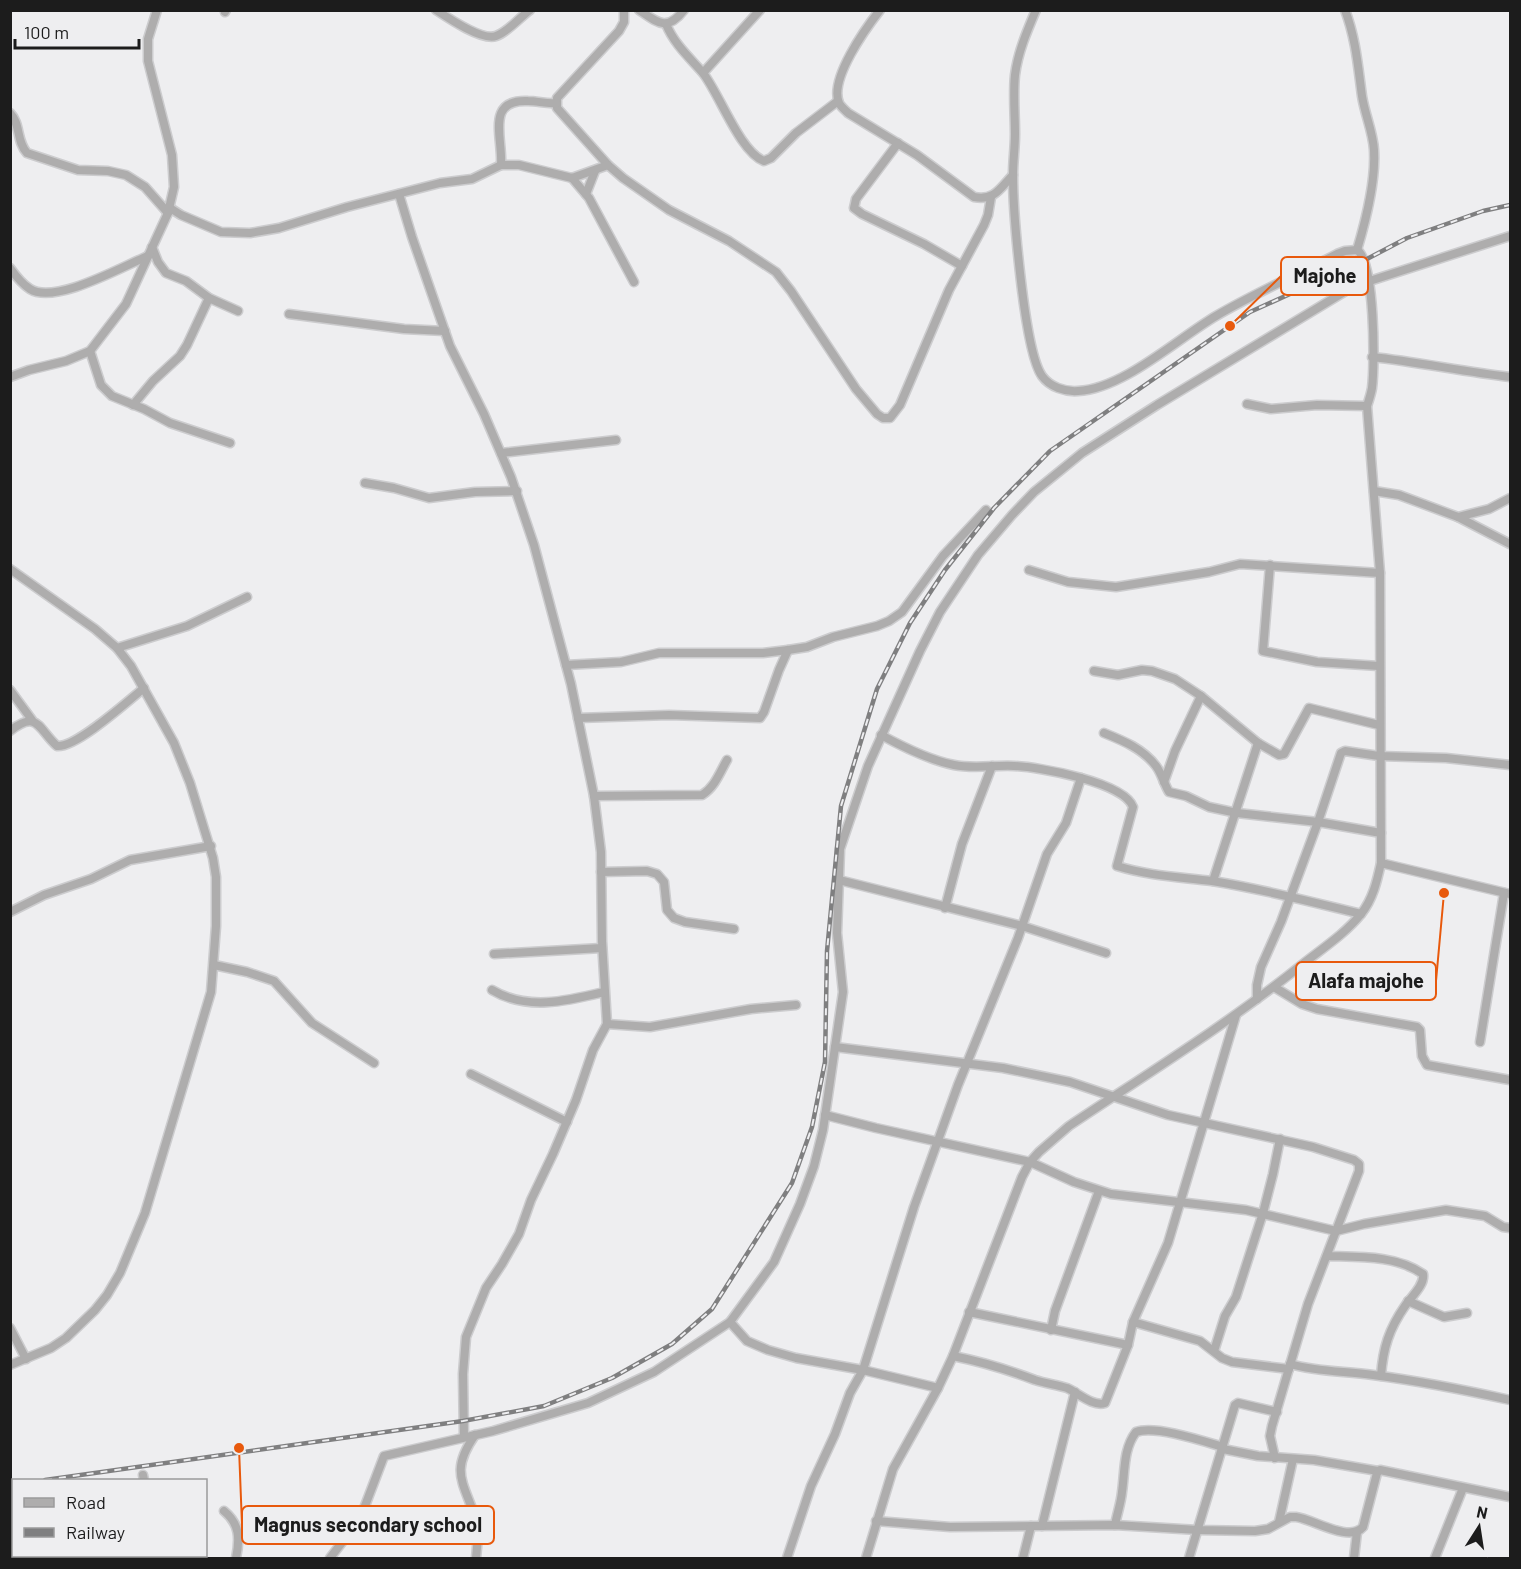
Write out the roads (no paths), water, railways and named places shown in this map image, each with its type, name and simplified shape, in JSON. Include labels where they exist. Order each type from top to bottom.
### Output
[{"type":"street","points":[[10,377],[66,361],[90,351],[126,304],[169,210],[174,187],[172,155],[148,61],[148,39],[158,10]]},
{"type":"street","points":[[436,10],[477,33],[491,37],[501,34],[530,10]]},
{"type":"street","points":[[624,10],[624,22],[619,31],[557,98],[556,103],[561,113],[608,165],[669,210],[748,252],[776,272],[792,291],[856,389],[883,418],[890,418],[900,405],[949,290],[984,225],[991,197]]},
{"type":"street","points":[[639,10],[660,23],[666,24],[672,23],[684,10]]},
{"type":"street","points":[[703,73],[760,10]]},
{"type":"street","points":[[880,10],[861,34],[842,73],[837,93],[838,101],[848,113],[898,143],[974,196],[984,199],[991,197],[1013,175]]},
{"type":"street","points":[[1036,10],[1026,33],[1015,76],[1013,175],[1022,282],[1031,344],[1037,367],[1043,378],[1052,385],[1064,390],[1077,391],[1094,389],[1121,378],[1214,317],[1248,298],[1345,251],[1357,250]]},
{"type":"street","points":[[1345,10],[1353,34],[1374,152],[1367,216],[1357,250]]},
{"type":"street","points":[[666,24],[675,40],[712,86],[748,150],[758,159],[764,161],[771,158],[796,133],[838,101]]},
{"type":"street","points":[[501,165],[502,147],[498,117],[502,110],[521,101],[556,103]]},
{"type":"street","points":[[10,113],[17,125],[21,147],[27,153],[78,170],[108,171],[126,175],[145,187],[169,210],[208,227],[236,234],[279,228],[347,207],[440,183],[472,179],[501,165],[519,165],[572,178],[608,165]]},
{"type":"street","points":[[898,143],[856,199],[854,208],[962,266]]},
{"type":"street","points":[[586,194],[595,171]]},
{"type":"street","points":[[572,178],[586,194],[634,282]]},
{"type":"street","points":[[399,194],[450,346],[484,414],[517,491],[546,584],[594,796],[601,872],[602,948],[607,1024],[593,1050],[585,1078],[531,1200],[519,1234],[486,1288],[466,1337],[463,1374],[464,1437]]},
{"type":"street","points":[[330,1558],[360,1519],[379,1464],[384,1456],[475,1435],[588,1403],[654,1372],[730,1322],[774,1262],[789,1230],[813,1166],[825,1115],[843,992],[837,933],[840,849],[868,766],[940,612],[978,555],[1034,492],[1082,453],[1123,426],[1354,286],[1510,236]]},
{"type":"street","points":[[152,247],[158,262],[166,273],[186,281],[209,298],[238,311]]},
{"type":"street","points":[[866,1558],[893,1469],[938,1388],[1011,1203],[1030,1162],[1069,1126],[1236,1015],[1341,934],[1361,914],[1377,883],[1381,863],[1380,573],[1367,406],[1372,388],[1370,280],[1365,260],[1357,250]]},
{"type":"street","points":[[10,268],[30,289],[49,293],[92,282],[148,256]]},
{"type":"street","points":[[133,405],[153,381],[180,356],[209,298]]},
{"type":"street","points":[[289,314],[404,329],[445,331]]},
{"type":"street","points":[[90,351],[106,392],[118,400],[179,427],[230,443]]},
{"type":"street","points":[[1372,357],[1510,377]]},
{"type":"street","points":[[1247,404],[1271,409],[1317,405],[1367,406]]},
{"type":"street","points":[[501,453],[616,440]]},
{"type":"street","points":[[365,483],[429,498],[465,493],[517,491]]},
{"type":"street","points":[[1374,491],[1399,495],[1458,517],[1510,544]]},
{"type":"street","points":[[1458,517],[1489,509],[1510,498]]},
{"type":"street","points":[[566,666],[621,662],[659,653],[764,653],[788,650],[807,647],[833,637],[877,626],[897,616],[906,607],[943,556],[986,510]]},
{"type":"street","points":[[1029,570],[1068,582],[1116,586],[1209,572],[1240,564],[1380,573]]},
{"type":"street","points":[[1270,565],[1263,651],[1317,662],[1379,666]]},
{"type":"street","points":[[10,569],[95,629],[117,648],[131,666],[174,743],[211,846],[216,877],[214,965],[211,992],[144,1213],[120,1273],[107,1295],[79,1326],[51,1348],[10,1365]]},
{"type":"street","points":[[117,648],[188,626],[247,597]]},
{"type":"street","points":[[578,718],[669,715],[760,718],[788,650]]},
{"type":"street","points":[[1094,671],[1118,675],[1142,670],[1163,673],[1175,678],[1273,753],[1284,754],[1307,709],[1312,707],[1379,725]]},
{"type":"street","points":[[10,690],[32,720],[57,746],[66,746],[144,688]]},
{"type":"street","points":[[1164,782],[1175,751],[1201,696]]},
{"type":"street","points":[[10,731],[32,720]]},
{"type":"street","points":[[1104,733],[1142,752],[1156,767],[1169,792],[1186,796],[1209,807],[1236,813],[1318,822],[1381,833]]},
{"type":"street","points":[[881,735],[910,750],[952,765],[1026,767],[1081,778],[1116,791],[1131,802],[1133,807],[1117,866],[1156,876],[1213,881],[1290,896],[1361,914]]},
{"type":"street","points":[[1213,881],[1258,743]]},
{"type":"street","points":[[1257,999],[1259,974],[1318,822],[1341,753],[1345,751],[1379,756],[1446,758],[1510,765]]},
{"type":"street","points":[[594,796],[702,795],[715,783],[727,760]]},
{"type":"street","points":[[945,908],[962,844],[992,766]]},
{"type":"street","points":[[787,1558],[811,1486],[835,1434],[850,1393],[863,1370],[914,1207],[967,1064],[1022,926],[1047,854],[1066,823],[1081,778]]},
{"type":"street","points":[[10,912],[44,895],[91,879],[130,860],[211,846]]},
{"type":"street","points":[[1381,863],[1507,893],[1480,1042]]},
{"type":"street","points":[[601,872],[647,871],[657,874],[664,882],[667,910],[674,918],[685,922],[734,929]]},
{"type":"street","points":[[839,880],[1022,926],[1106,953]]},
{"type":"street","points":[[494,954],[602,948]]},
{"type":"street","points":[[214,965],[274,981],[312,1023],[374,1063]]},
{"type":"street","points":[[1274,987],[1302,1004],[1317,1009],[1417,1027],[1422,1056],[1427,1065],[1510,1080]]},
{"type":"street","points":[[492,990],[505,998],[518,1001],[551,1003],[604,992]]},
{"type":"street","points":[[607,1024],[650,1027],[796,1005]]},
{"type":"street","points":[[952,1356],[986,1362],[1075,1392],[1097,1404],[1105,1403],[1128,1345],[1133,1322],[1168,1243],[1236,1015]]},
{"type":"street","points":[[835,1047],[1003,1068],[1070,1082],[1168,1115],[1335,1153],[1359,1164],[1359,1171],[1308,1304],[1289,1366],[1270,1436],[1275,1458]]},
{"type":"street","points":[[471,1074],[567,1122]]},
{"type":"street","points":[[825,1115],[1030,1162],[1099,1191],[1130,1197],[1263,1213],[1336,1231],[1446,1210],[1485,1216],[1503,1227],[1510,1228]]},
{"type":"street","points":[[1214,1351],[1225,1316],[1236,1297],[1263,1213],[1274,1174],[1280,1139]]},
{"type":"street","points":[[1051,1330],[1054,1311],[1099,1191]]},
{"type":"street","points":[[1327,1256],[1376,1258],[1394,1262],[1419,1272],[1424,1278],[1408,1301],[1386,1341],[1381,1376]]},
{"type":"street","points":[[1408,1301],[1444,1317],[1467,1313]]},
{"type":"street","points":[[969,1312],[1128,1345]]},
{"type":"street","points":[[730,1322],[747,1341],[756,1346],[796,1358],[863,1370],[938,1388]]},
{"type":"street","points":[[1133,1322],[1191,1337],[1232,1362],[1381,1376],[1436,1384],[1510,1400]]},
{"type":"street","points":[[10,1328],[26,1359]]},
{"type":"street","points":[[1042,1526],[1075,1392]]},
{"type":"street","points":[[1189,1558],[1235,1404],[1277,1412]]},
{"type":"street","points":[[1115,1525],[1122,1494],[1125,1461],[1132,1437],[1136,1432],[1152,1430],[1196,1438],[1223,1448],[1275,1458],[1321,1461],[1510,1497]]},
{"type":"street","points":[[475,1435],[460,1462],[460,1475],[476,1517],[476,1558]]},
{"type":"street","points":[[1279,1522],[1293,1459]]},
{"type":"street","points":[[876,1521],[950,1527],[1115,1525],[1198,1530],[1262,1530],[1290,1517],[1296,1517],[1351,1533],[1363,1527],[1378,1471]]},
{"type":"street","points":[[1435,1558],[1463,1488]]},
{"type":"street","points":[[224,1511],[238,1528],[236,1558]]},
{"type":"street","points":[[1023,1558],[1031,1526]]},
{"type":"street","points":[[1354,1558],[1357,1532]]},
{"type":"railway","points":[[52,1479],[463,1421],[544,1406],[612,1378],[672,1344],[712,1309],[792,1183],[812,1127],[825,1062],[827,951],[841,806],[877,689],[910,623],[945,570],[994,508],[1050,451],[1250,312],[1365,260],[1407,238],[1483,211],[1510,205]]},
{"type":"place","name":"Majohe","points":[[1230,326]]},
{"type":"place","name":"Alafa majohe","points":[[1444,893]]},
{"type":"place","name":"Magnus secondary school","points":[[239,1448]]}]
